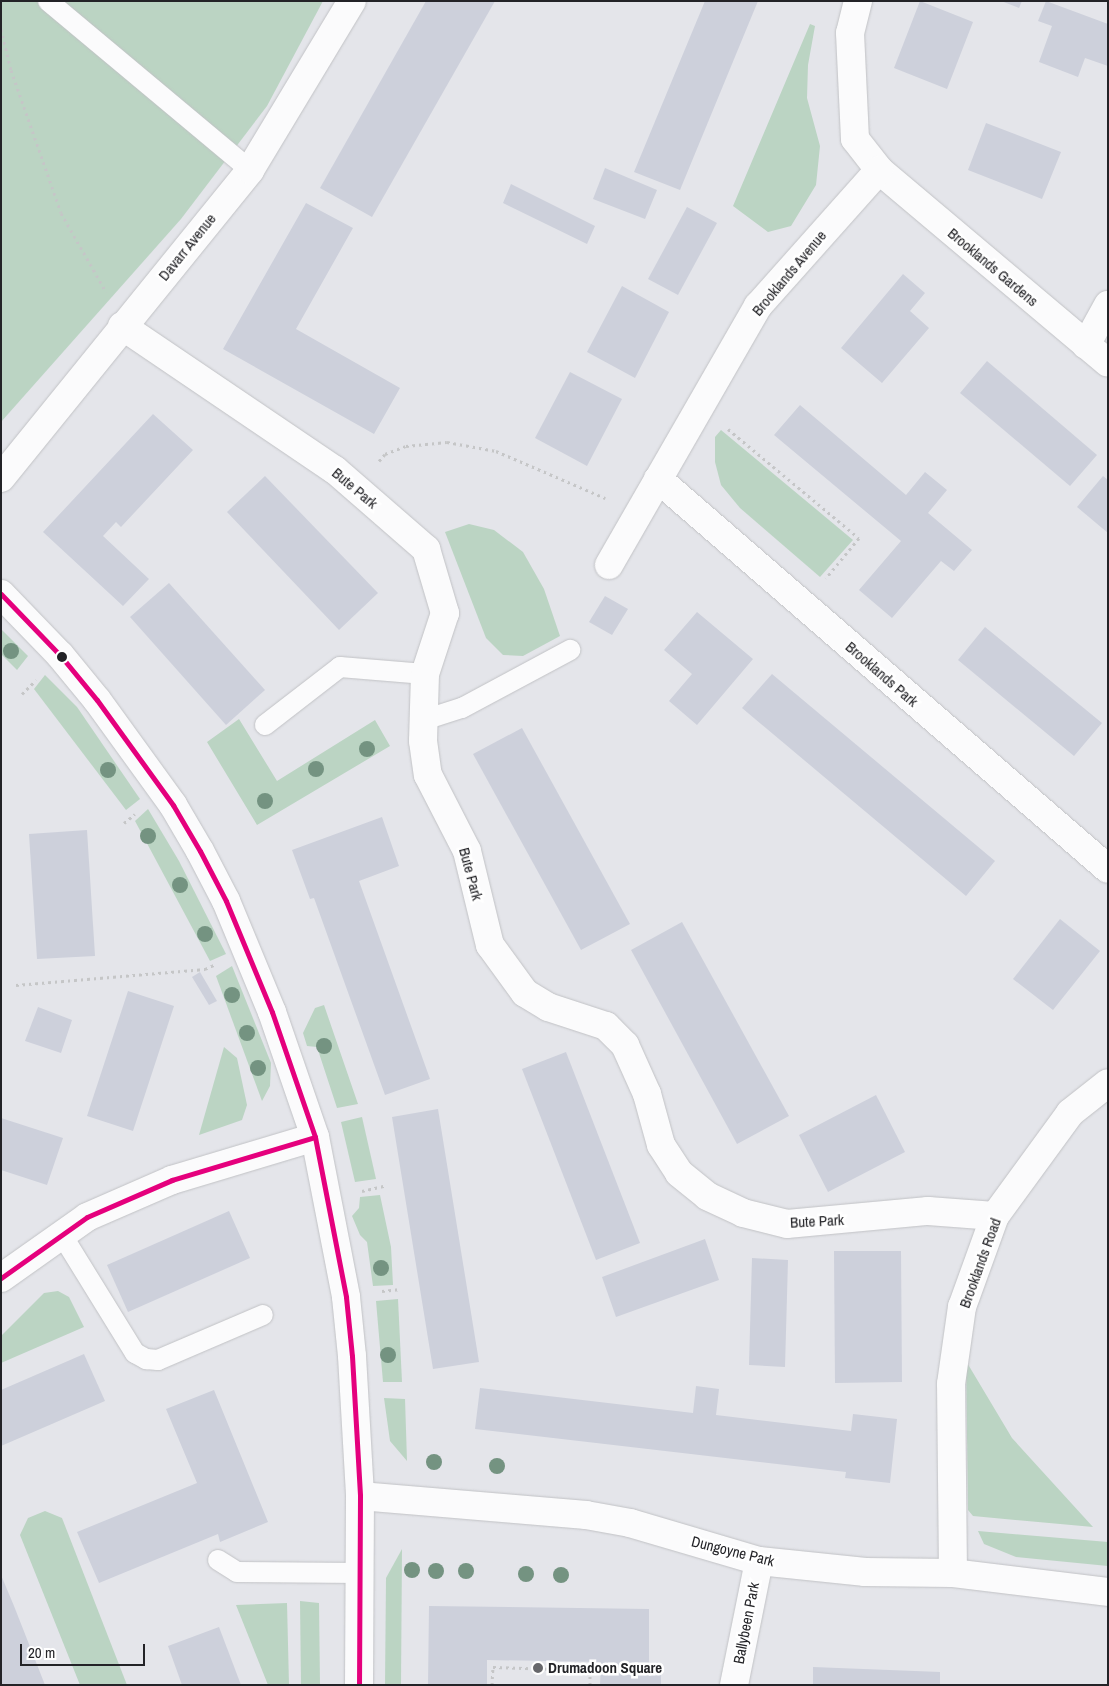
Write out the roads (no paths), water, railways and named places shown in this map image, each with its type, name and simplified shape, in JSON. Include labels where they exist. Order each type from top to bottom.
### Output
[{"type":"street","name":"Davarr Avenue","points":[[1,478],[250,170],[352,1]]},
{"type":"street","points":[[858,1],[850,33],[854,138],[879,170]]},
{"type":"street","name":"Brooklands Gardens","points":[[879,170],[1108,363]]},
{"type":"street","name":"Brooklands Avenue","points":[[609,565],[758,306],[879,170]]},
{"type":"street","points":[[1086,345],[1108,305]]},
{"type":"street","name":"Bute Park","points":[[122,326],[336,470],[426,549],[445,613],[426,674],[424,720],[428,775],[468,851],[490,945],[525,993],[548,1007],[606,1026],[625,1045],[648,1094],[661,1145],[679,1173],[707,1196],[743,1213],[787,1224],[928,1211],[995,1216]]},
{"type":"street","name":"Brooklands Park","points":[[658,478],[802,606],[1108,869]]},
{"type":"street","points":[[1,594],[60,655],[97,700],[168,798],[200,851],[226,901],[272,1012],[314,1137],[346,1297],[360,1496],[359,1685]]},
{"type":"street","name":"Brooklands Road","points":[[953,1573],[951,1384],[962,1307],[995,1216],[1070,1113],[1108,1082]]},
{"type":"street","points":[[2,1277],[88,1217],[172,1180],[314,1137]]},
{"type":"street","name":"Dungoyne Park","points":[[360,1496],[586,1515],[630,1523],[759,1561],[865,1572],[953,1573],[1108,1592]]},
{"type":"street","name":"Ballybeen Park","points":[[734,1685],[759,1561]]},
{"type":"lane","points":[[48,1],[250,170]]},
{"type":"lane","points":[[424,720],[462,708],[570,650]]},
{"type":"lane","points":[[265,725],[340,667],[426,674]]},
{"type":"lane","points":[[62,1235],[135,1353],[146,1359],[158,1360],[263,1315]]},
{"type":"lane","points":[[218,1560],[237,1572],[359,1573]]},
{"type":"place","name":"Drumadoon Square","points":[[538,1668]]}]
